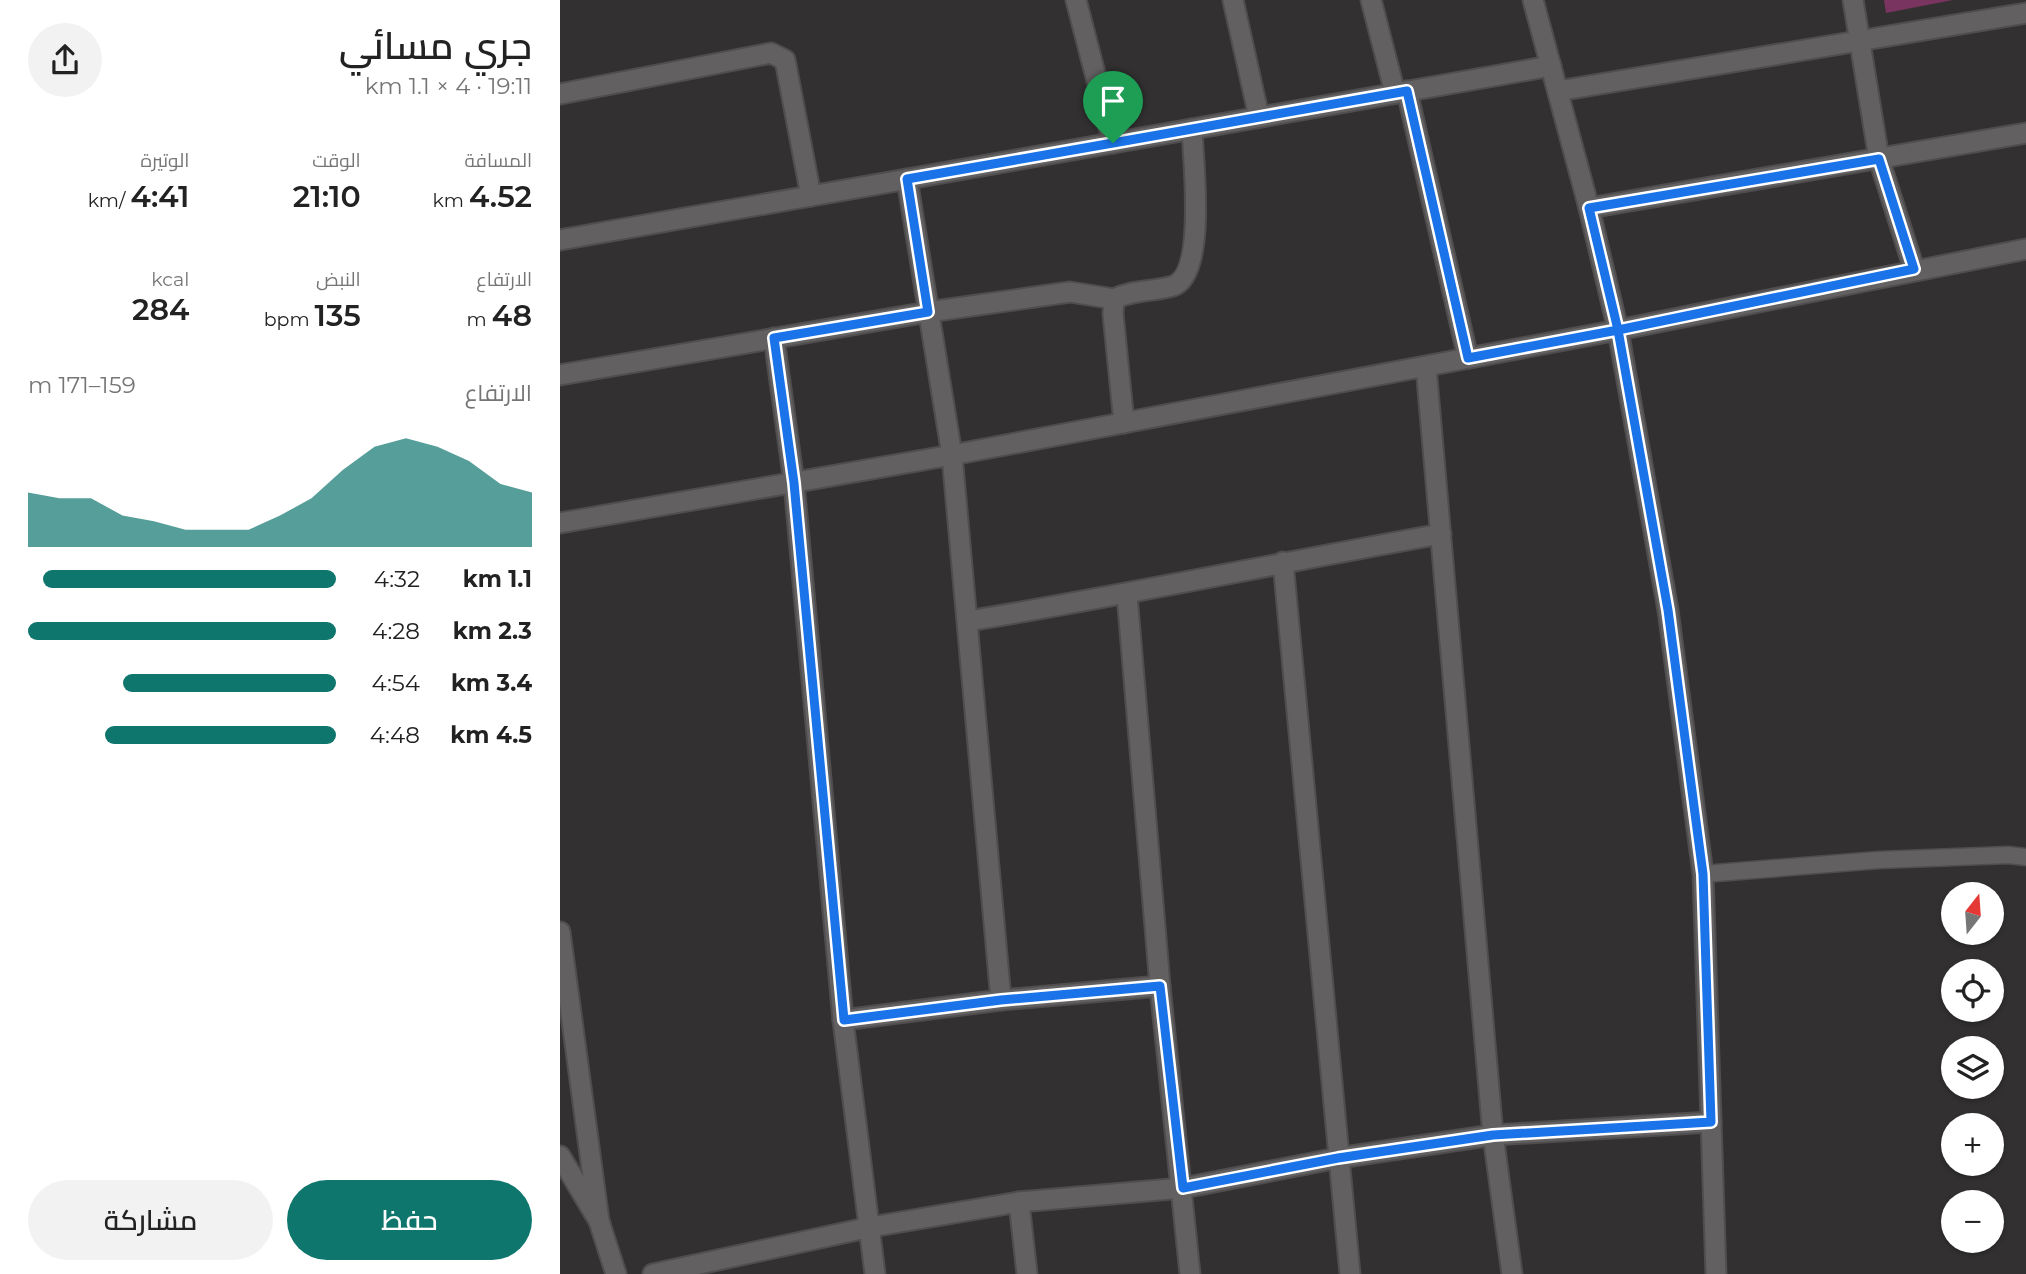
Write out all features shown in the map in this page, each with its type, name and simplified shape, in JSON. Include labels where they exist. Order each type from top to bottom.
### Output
[{"type":"street","points":[[1076,0],[1113,143]]},
{"type":"street","points":[[1233,0],[1259,117]]},
{"type":"street","points":[[1371,0],[1401,92],[1468,358]]},
{"type":"street","points":[[1533,0],[1589,208],[1618,330],[1668,610],[1703,874],[1716,1274]]},
{"type":"street","points":[[1853,0],[1879,159],[1914,269]]},
{"type":"street","points":[[1558,91],[1860,38],[2026,13]]},
{"type":"street","points":[[560,94],[771,53],[779,55],[785,60],[811,196]]},
{"type":"street","points":[[560,240],[1551,66]]},
{"type":"street","points":[[560,375],[928,312],[1070,292],[1114,299],[1128,292],[1175,285],[1188,272],[1195,249],[1192,129]]},
{"type":"street","points":[[1589,208],[2026,133]]},
{"type":"street","points":[[907,179],[952,455],[1001,1000]]},
{"type":"street","points":[[560,523],[1124,423],[1618,330],[2026,248]]},
{"type":"street","points":[[1114,299],[1112,314],[1124,423]]},
{"type":"street","points":[[774,338],[794,483],[844,1020],[875,1274]]},
{"type":"street","points":[[1426,366],[1493,1135],[1512,1274]]},
{"type":"street","points":[[968,621],[1127,595],[1283,562],[1441,534]]},
{"type":"street","points":[[1283,562],[1350,1274]]},
{"type":"street","points":[[1127,595],[1160,986],[1190,1274]]},
{"type":"street","points":[[560,932],[599,1221],[616,1274]]},
{"type":"street","points":[[844,1020],[1001,1000],[1160,986]]},
{"type":"street","points":[[653,1274],[871,1227],[1019,1202],[1183,1188],[1338,1158],[1493,1135],[1711,1122]]},
{"type":"street","points":[[560,1156],[599,1221]]},
{"type":"street","points":[[1019,1202],[1027,1274]]},
{"type":"lane","points":[[1703,874],[1892,859],[2008,855],[2026,857]]},
{"type":"shaded area","points":[[1884,0],[1953,0],[1886,13]]},
{"type":"route","points":[[1113,143],[907,179],[928,312],[774,338],[794,483],[844,1020],[1001,1000],[1160,986],[1183,1188],[1338,1158],[1493,1135],[1711,1122],[1703,874],[1668,610],[1618,330],[1914,269],[1879,159],[1589,208],[1618,330],[1468,358],[1407,91],[1113,143]]}]
